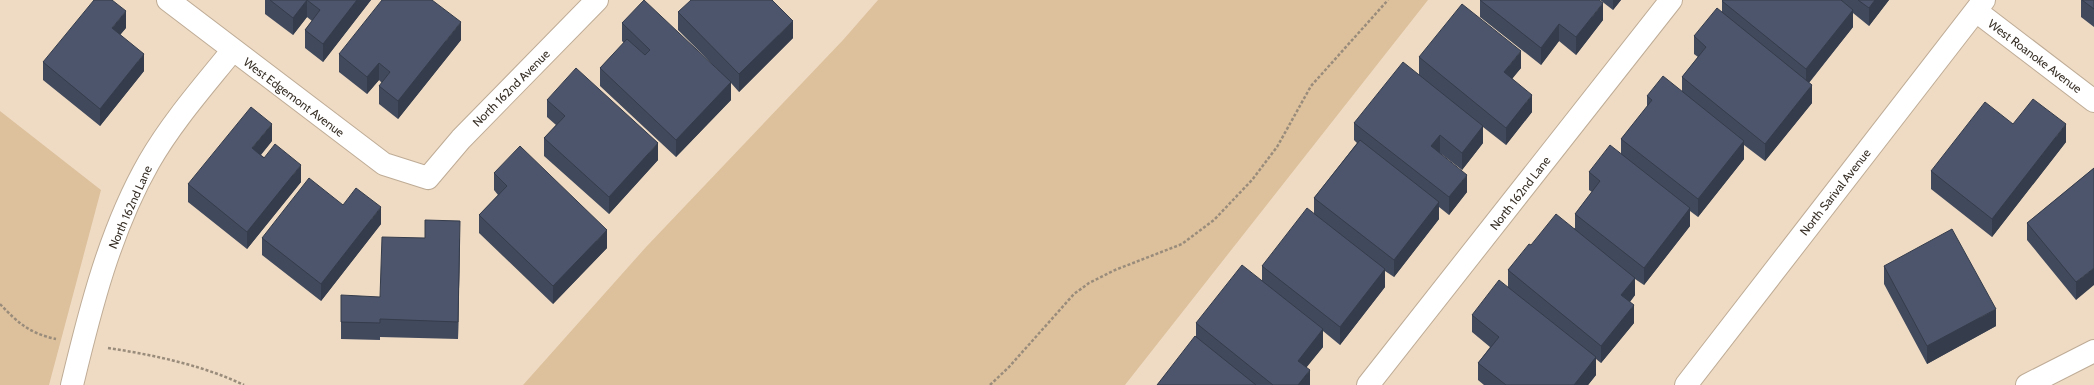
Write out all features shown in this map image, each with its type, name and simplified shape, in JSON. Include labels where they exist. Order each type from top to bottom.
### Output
[{"type":"street","name":"West Edgemont Avenue","points":[[168,0],[232,51],[384,164],[428,178]]},
{"type":"street","name":"North 162nd Avenue","points":[[428,178],[460,139],[597,0]]},
{"type":"street","name":"North 162nd Lane","points":[[1372,384],[1671,0]]},
{"type":"street","name":"West Roanoke Avenue","points":[[1980,5],[2094,102]]},
{"type":"street","name":"North Sarival Avenue","points":[[1686,385],[1980,5]]},
{"type":"street","name":"North 162nd Lane","points":[[72,385],[82,345],[115,236],[132,196],[149,162],[184,109],[232,51]]},
{"type":"street","points":[[2027,385],[2094,351]]},
{"type":"path","points":[[990,385],[1009,367],[1074,294],[1089,283],[1115,270],[1182,244],[1214,220],[1248,185],[1277,147],[1311,86],[1388,0]]},
{"type":"path","points":[[0,304],[21,326],[33,332],[82,345],[140,354],[198,368],[244,385]]},
{"type":"shaded area","points":[[878,0],[1428,0],[1125,385],[523,385],[646,247],[843,40]]},
{"type":"shaded area","points":[[0,111],[101,190],[49,385],[0,385]]},
{"type":"building","points":[[94,0],[112,0],[126,11],[112,28],[144,54],[100,109],[43,62]]},
{"type":"building","points":[[270,0],[307,0],[293,18]]},
{"type":"building","points":[[307,0],[357,0],[323,44],[305,30],[320,10]]},
{"type":"building","points":[[382,0],[432,0],[461,22],[398,101],[379,86],[390,72],[379,63],[367,77],[339,54]]},
{"type":"building","points":[[644,0],[731,82],[676,140],[600,68],[627,39],[645,55],[650,50],[622,23]]},
{"type":"building","points":[[691,0],[772,0],[793,21],[739,74],[678,12]]},
{"type":"building","points":[[1480,0],[1599,0],[1603,3],[1576,37],[1559,24],[1541,48]]},
{"type":"building","points":[[1841,0],[1853,10],[1806,69],[1722,1]]},
{"type":"building","points":[[1858,0],[1875,0],[1869,8]]},
{"type":"building","points":[[2082,0],[2094,0],[2094,9]]},
{"type":"building","points":[[1462,4],[1521,51],[1504,72],[1532,95],[1506,128],[1419,57]]},
{"type":"building","points":[[1717,8],[1812,85],[1765,144],[1682,77],[1706,47],[1694,36]]},
{"type":"building","points":[[1403,62],[1483,126],[1462,153],[1440,135],[1431,146],[1467,175],[1449,197],[1354,123]]},
{"type":"building","points":[[576,68],[658,143],[609,197],[544,138],[565,116],[547,100]]},
{"type":"building","points":[[1663,76],[1744,141],[1698,199],[1621,139],[1652,100],[1647,96]]},
{"type":"building","points":[[2033,99],[2066,124],[1992,219],[1931,171],[1985,102],[2013,124]]},
{"type":"building","points":[[251,107],[272,124],[252,148],[264,158],[275,144],[301,165],[247,232],[188,184]]},
{"type":"building","points":[[1360,140],[1439,202],[1394,260],[1314,198]]},
{"type":"building","points":[[1610,145],[1690,208],[1644,268],[1575,214],[1600,181],[1589,172]]},
{"type":"building","points":[[520,146],[607,230],[553,286],[479,215],[507,186],[494,173]]},
{"type":"building","points":[[2094,168],[2094,268],[2076,282],[2027,223]]},
{"type":"building","points":[[309,178],[343,205],[356,188],[381,207],[321,284],[262,238]]},
{"type":"building","points":[[1307,208],[1385,269],[1340,327],[1262,266]]},
{"type":"building","points":[[1556,214],[1635,278],[1621,295],[1634,305],[1601,346],[1508,270]]},
{"type":"building","points":[[425,220],[460,221],[458,322],[380,319],[380,323],[341,322],[341,295],[380,297],[382,237],[425,238]]},
{"type":"building","points":[[1952,229],[1996,309],[1927,346],[1884,266]]},
{"type":"building","points":[[1242,265],[1323,329],[1298,361],[1310,370],[1298,385],[1273,385],[1196,323]]},
{"type":"building","points":[[1499,280],[1596,357],[1574,385],[1506,385],[1478,363],[1499,337],[1472,315]]},
{"type":"building","points":[[1195,336],[1256,385],[1157,385]]}]
